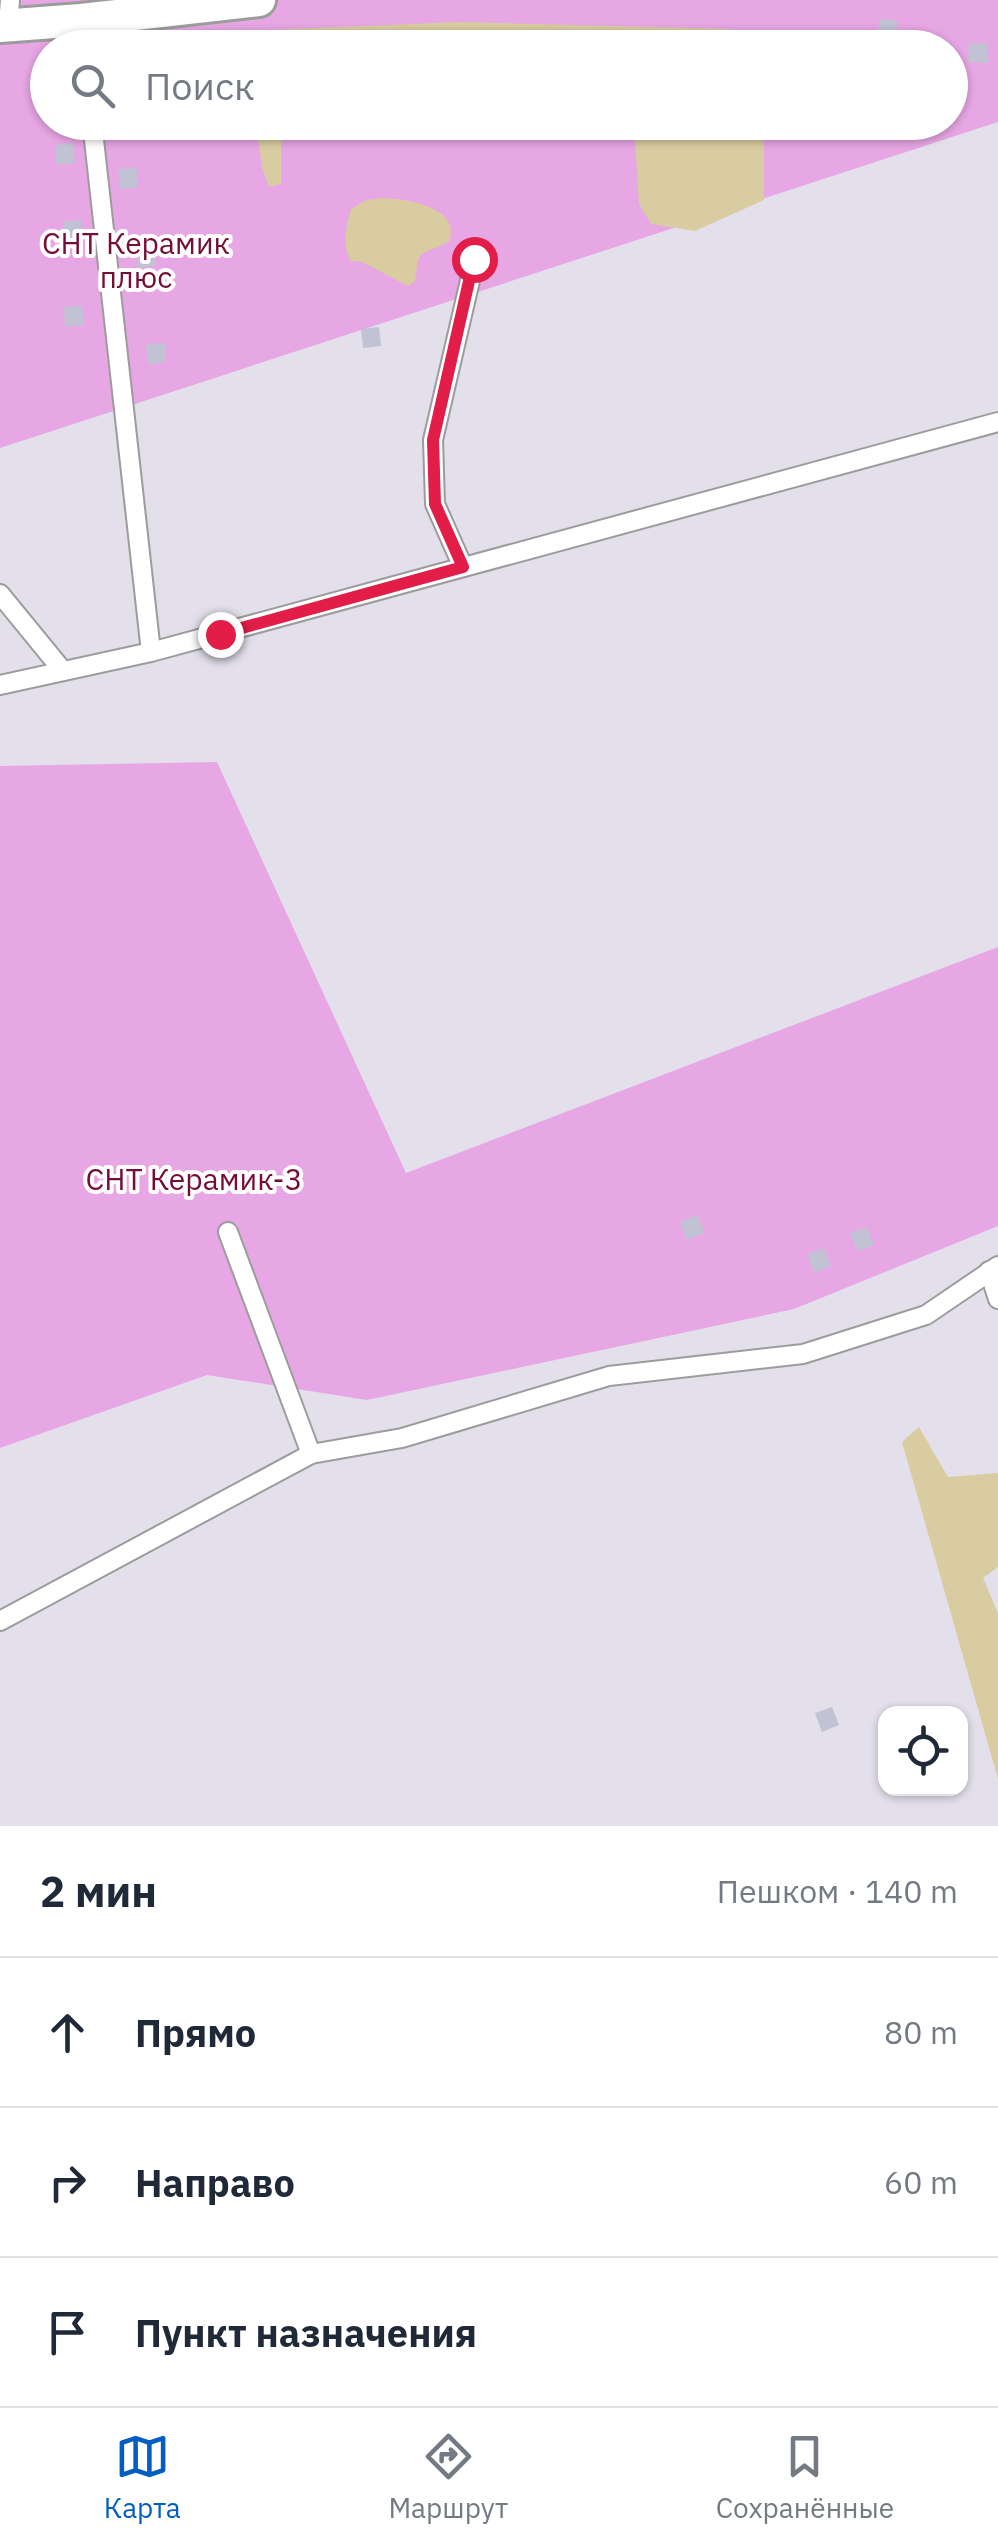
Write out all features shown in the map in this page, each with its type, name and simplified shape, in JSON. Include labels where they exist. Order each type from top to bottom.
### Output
[{"type":"street","points":[[96,30],[190,4],[259,0]]},
{"type":"street","points":[[6,17],[64,30]]},
{"type":"lane","points":[[94,140],[151,652]]},
{"type":"lane","points":[[463,567],[435,504],[433,440],[474,259]]},
{"type":"lane","points":[[0,684],[151,652],[998,422]]},
{"type":"lane","points":[[0,594],[63,671]]},
{"type":"lane","points":[[228,1232],[310,1454]]},
{"type":"lane","points":[[0,1620],[310,1454],[402,1438],[609,1376],[803,1354],[926,1315],[994,1268],[998,1299]]},
{"type":"green space","name":"СНТ Керамик плюс","points":[[0,0],[998,0],[998,122],[968,132],[968,30],[30,30],[30,140],[943,140],[0,448]]},
{"type":"green space","name":"СНТ Керамик-3","points":[[217,762],[406,1173],[998,947],[998,1226],[794,1309],[367,1400],[207,1375],[0,1448],[0,766]]},
{"type":"shaded area","points":[[459,22],[733,30],[266,30]]},
{"type":"shaded area","points":[[258,140],[281,140],[281,184],[269,187]]},
{"type":"shaded area","points":[[635,140],[764,140],[764,200],[695,231],[651,224],[639,204]]},
{"type":"shaded area","points":[[385,198],[430,207],[447,220],[451,229],[449,241],[420,256],[415,281],[408,286],[360,261],[350,261],[346,248],[351,209],[366,200]]},
{"type":"shaded area","points":[[919,1427],[948,1477],[998,1473],[998,1567],[983,1578],[998,1613],[998,1779],[902,1442]]},
{"type":"building","points":[[879,19],[897,20],[896,30],[878,30]]},
{"type":"building","points":[[969,43],[987,43],[987,63],[968,62]]},
{"type":"building","points":[[73,143],[75,163],[56,165],[55,145]]},
{"type":"building","points":[[137,168],[138,188],[120,189],[118,169]]},
{"type":"building","points":[[81,220],[83,240],[64,241],[63,222]]},
{"type":"building","points":[[154,247],[156,266],[138,268],[136,248]]},
{"type":"building","points":[[82,306],[84,325],[65,327],[64,307]]},
{"type":"building","points":[[379,327],[381,346],[363,348],[361,329]]},
{"type":"building","points":[[165,343],[166,362],[148,364],[146,344]]},
{"type":"building","points":[[697,1215],[705,1233],[687,1240],[680,1222]]},
{"type":"building","points":[[867,1227],[874,1245],[857,1251],[850,1233]]},
{"type":"building","points":[[824,1248],[831,1266],[814,1273],[807,1254]]},
{"type":"building","points":[[832,1707],[839,1725],[822,1732],[815,1713]]},
{"type":"route","points":[[220,634],[463,567],[435,504],[433,440],[474,259]]}]
